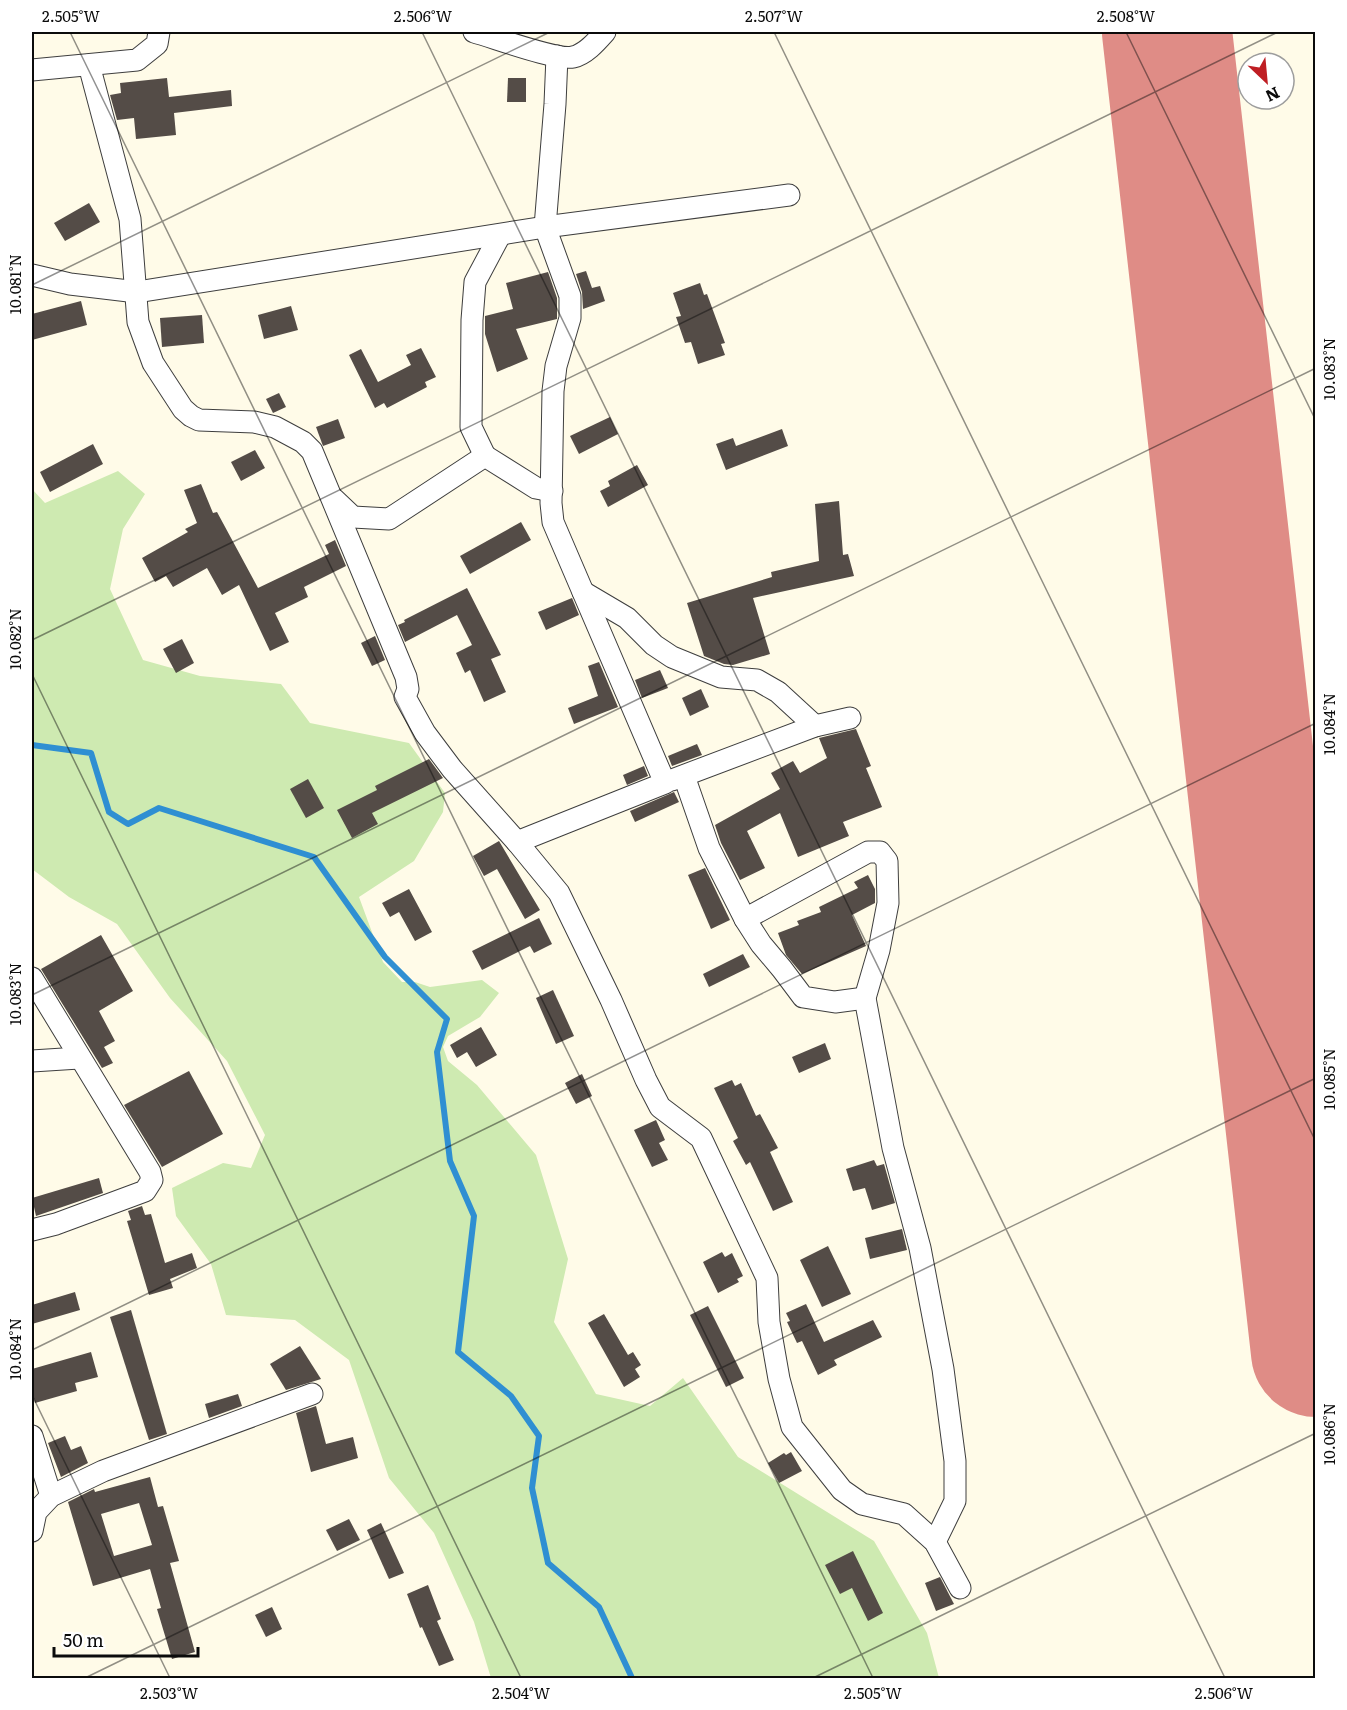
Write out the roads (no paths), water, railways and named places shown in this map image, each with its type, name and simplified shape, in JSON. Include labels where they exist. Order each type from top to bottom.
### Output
[{"type":"street","points":[[32,70],[136,60],[157,44],[159,32]]},
{"type":"street","points":[[474,32],[557,56],[573,57],[592,46],[605,32]]},
{"type":"street","points":[[557,56],[545,227],[570,296],[570,318],[556,366],[553,392],[551,503],[554,522],[583,592],[674,780],[745,919],[761,944],[803,997],[835,1002],[865,998]]},
{"type":"street","points":[[89,65],[130,219],[138,322],[153,363],[190,416],[200,420],[254,422],[275,427],[312,451],[406,677],[408,689],[405,697],[425,733],[452,769],[518,842],[559,893],[660,1107],[701,1138],[718,1172],[767,1278],[769,1322],[779,1379],[792,1427],[842,1490],[862,1504],[904,1514],[934,1542],[960,1588]]},
{"type":"street","points":[[32,274],[70,284],[137,292],[545,227],[789,195]]},
{"type":"street","points":[[500,235],[475,282],[472,320],[471,427],[485,456],[536,488],[552,491]]},
{"type":"street","points":[[331,497],[353,517],[389,519],[485,456]]},
{"type":"street","points":[[583,592],[627,618],[654,645],[672,657],[721,677],[757,680],[778,693],[815,726]]},
{"type":"street","points":[[518,842],[815,726],[850,718]]},
{"type":"street","points":[[745,919],[868,852],[880,852],[887,861],[888,903],[879,950],[865,998],[893,1148],[920,1248],[943,1369],[955,1461],[954,1501],[934,1542]]},
{"type":"street","points":[[32,978],[150,1173],[152,1180],[145,1191],[56,1224],[32,1230]]},
{"type":"street","points":[[32,1061],[79,1058]]},
{"type":"street","points":[[33,1518],[51,1496],[103,1471],[312,1394]]},
{"type":"street","points":[[32,1436],[51,1496]]},
{"type":"waterway","points":[[32,745],[91,753],[109,812],[128,824],[159,808],[314,857],[385,957],[447,1019],[437,1052],[450,1161],[474,1216],[458,1352],[511,1396],[539,1436],[532,1488],[548,1563],[599,1607],[632,1678]]}]
